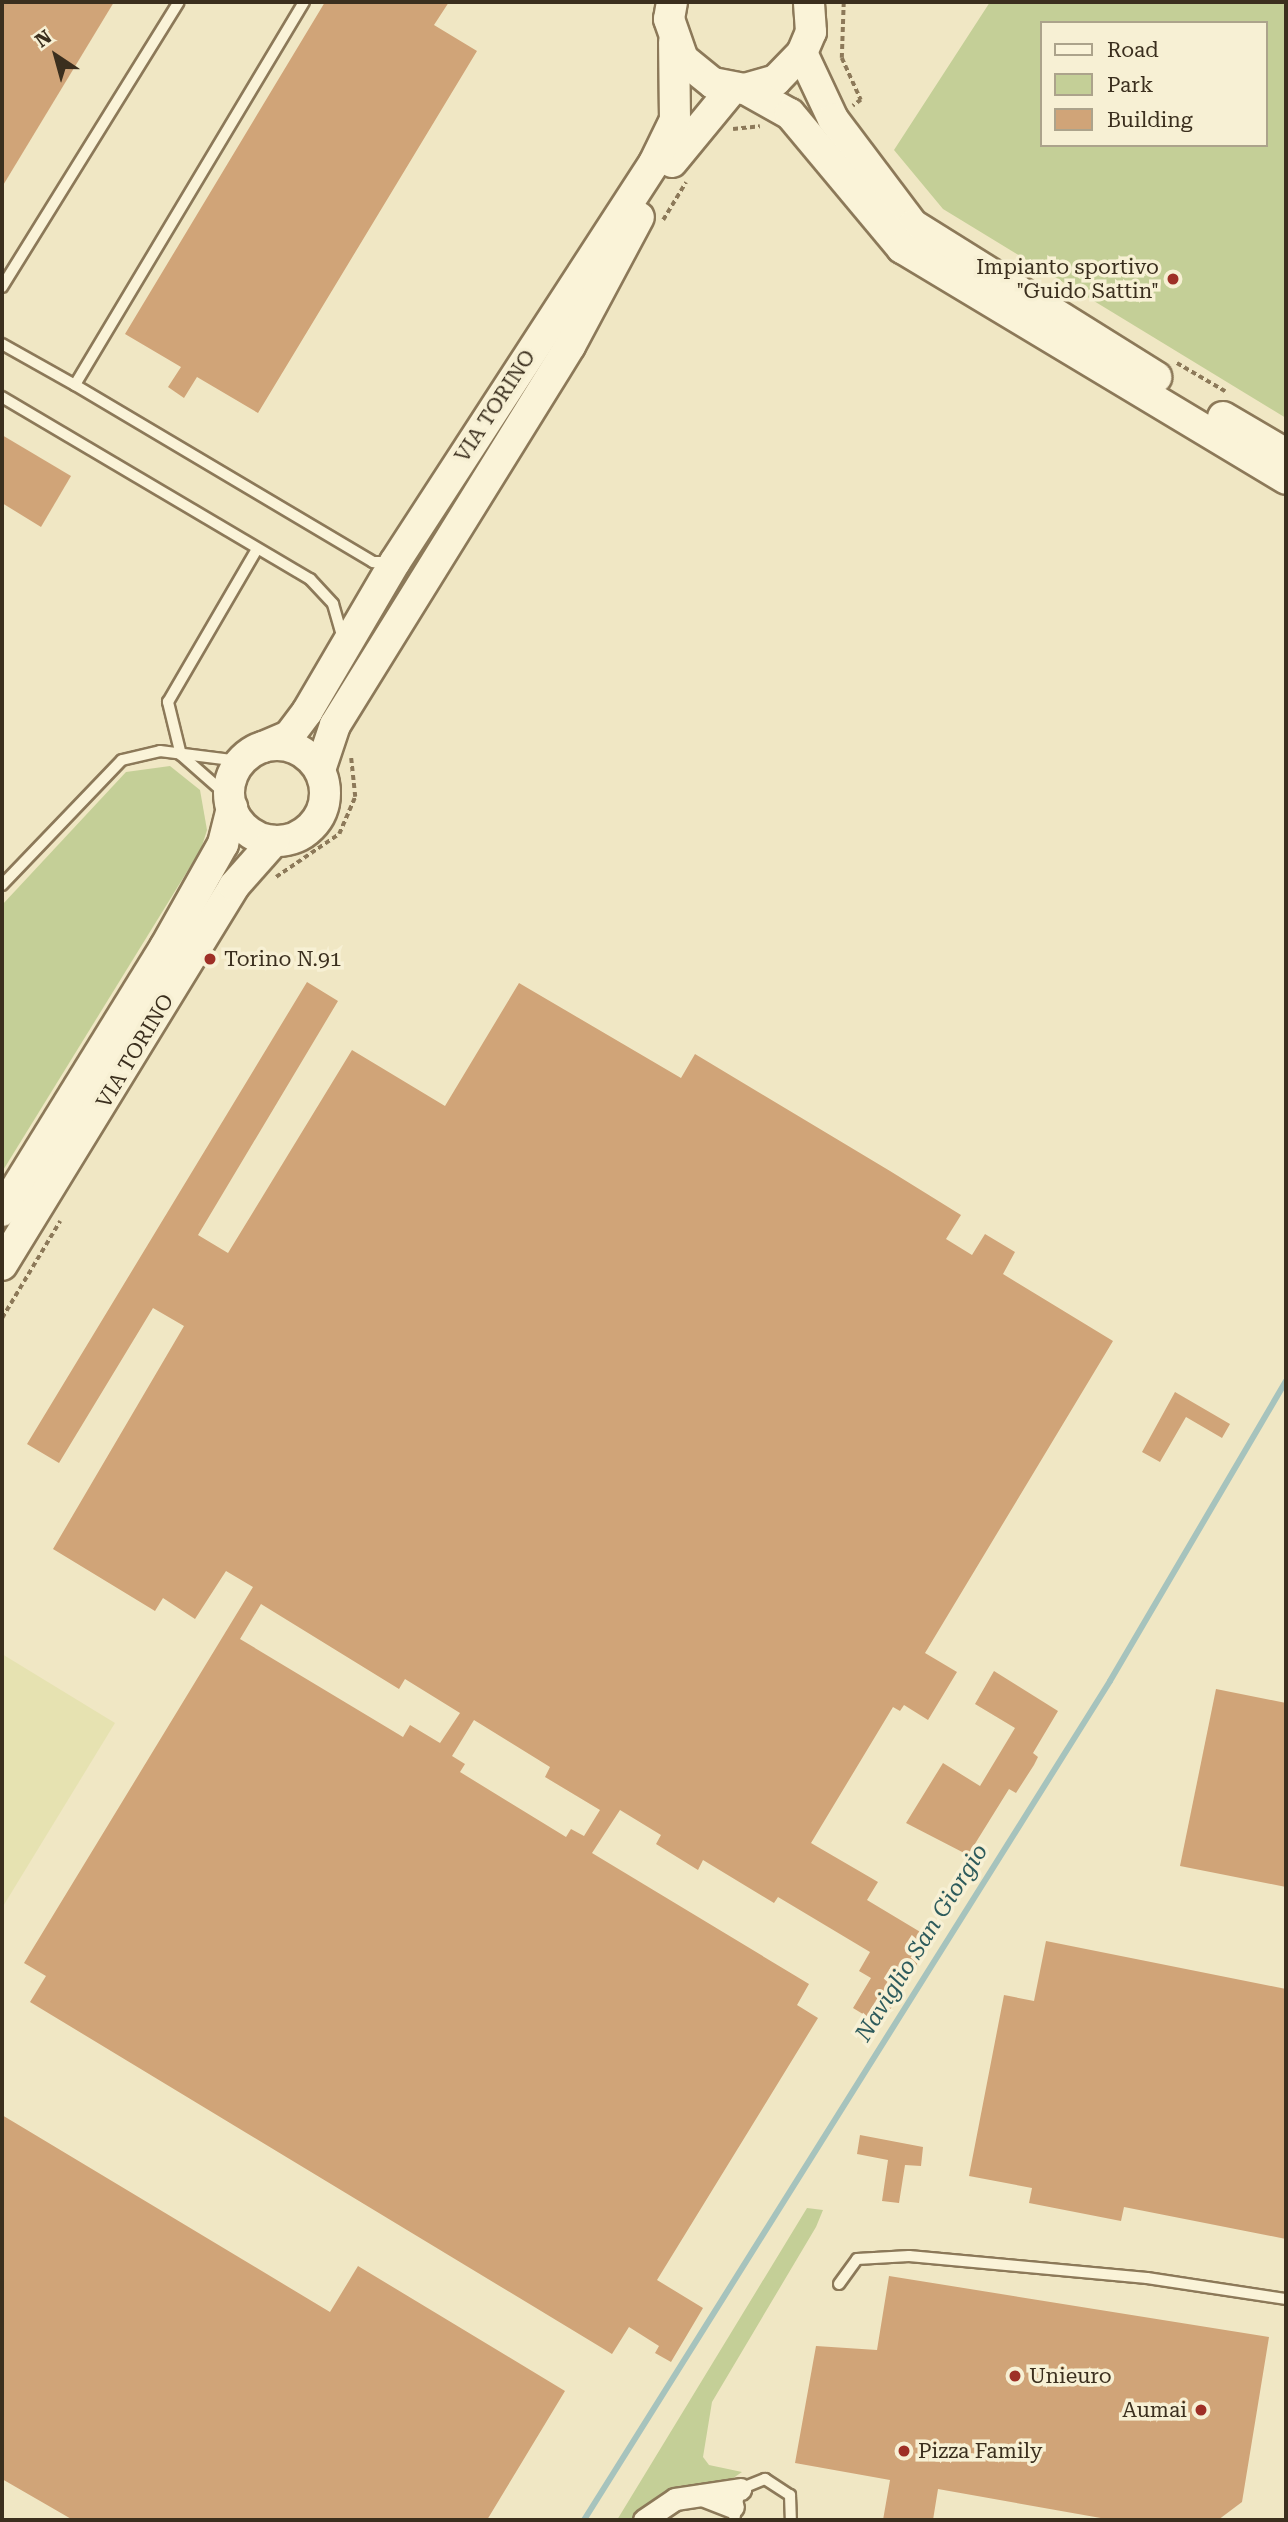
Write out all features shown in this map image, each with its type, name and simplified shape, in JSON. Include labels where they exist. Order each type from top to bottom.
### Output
[{"type":"main road","name":"VIA TORINO","points":[[259,749],[289,736],[395,562],[654,163],[675,120],[672,2]]},
{"type":"main road","points":[[739,89],[776,80],[802,53],[811,32],[809,2]]},
{"type":"main road","points":[[674,42],[696,74],[739,89],[800,125],[902,248],[1286,479]]},
{"type":"main road","points":[[802,53],[833,119],[892,205],[926,235],[1286,454]]},
{"type":"main road","name":"VIA TORINO","points":[[320,770],[335,724],[570,345],[638,218],[690,134],[739,89]]},
{"type":"main road","points":[[259,749],[296,749],[320,770],[325,799],[316,821],[293,838],[274,841],[249,831],[231,802],[237,767],[259,749]]},
{"type":"main road","name":"VIA TORINO","points":[[2,1211],[165,947],[223,844],[231,802]]},
{"type":"main road","name":"VIA TORINO","points":[[2,1265],[234,886],[274,841]]},
{"type":"street","points":[[644,2520],[675,2499],[702,2495],[736,2505]]},
{"type":"lane","points":[[2,287],[179,2]]},
{"type":"lane","points":[[75,385],[304,2]]},
{"type":"lane","points":[[2,344],[373,562],[395,562]]},
{"type":"lane","points":[[2,397],[324,592],[340,618],[345,647]]},
{"type":"lane","points":[[231,802],[181,755],[168,702],[257,549]]},
{"type":"lane","points":[[2,885],[122,760],[160,751],[231,760],[259,749]]},
{"type":"lane","points":[[839,2284],[857,2259],[909,2256],[1147,2277],[1286,2299]]},
{"type":"lane","points":[[736,2505],[756,2480],[775,2482],[790,2496],[791,2520]]},
{"type":"path","points":[[833,119],[861,100],[842,58],[844,2]]},
{"type":"path","points":[[724,130],[766,127]]},
{"type":"path","points":[[661,225],[689,178]]},
{"type":"path","points":[[272,879],[309,860],[338,834],[355,797],[351,748]]},
{"type":"path","points":[[2,1318],[67,1211]]},
{"type":"shaded area","points":[[2,1654],[115,1723],[2,1908]]},
{"type":"green space","name":"Impianto sportivo \"Guido Sattin\"","points":[[990,2],[1286,2],[1286,418],[943,209],[894,150]]},
{"type":"green space","points":[[170,766],[200,790],[207,830],[201,849],[2,1172],[2,905],[126,772]]},
{"type":"green space","points":[[807,2208],[823,2210],[816,2227],[712,2402],[703,2457],[709,2465],[742,2472],[726,2483],[678,2486],[634,2520],[617,2520]]},
{"type":"building","points":[[2,2],[114,2],[2,187]]},
{"type":"building","points":[[325,2],[449,2],[434,25],[477,51],[258,413],[197,377],[184,398],[168,387],[181,367],[125,334]]},
{"type":"building","points":[[2,435],[71,476],[41,527],[2,503]]},
{"type":"building","points":[[307,982],[338,1001],[198,1235],[228,1253],[352,1050],[445,1106],[519,983],[681,1078],[695,1054],[890,1171],[961,1215],[946,1239],[972,1255],[985,1234],[1015,1252],[1003,1274],[1113,1341],[925,1653],[957,1672],[928,1720],[904,1705],[900,1711],[893,1707],[811,1843],[878,1882],[867,1900],[932,1939],[881,2025],[853,2008],[871,1978],[859,1971],[870,1952],[778,1897],[774,1903],[703,1860],[698,1870],[656,1844],[661,1835],[620,1810],[592,1853],[809,1984],[797,2005],[818,2018],[657,2280],[703,2308],[671,2362],[655,2353],[659,2346],[629,2327],[612,2354],[30,2002],[46,1976],[24,1963],[253,1587],[226,1571],[195,1619],[163,1598],[155,1611],[53,1549],[184,1326],[153,1308],[59,1463],[27,1444]],"holes":[[[261,1604],[399,1689],[405,1679],[460,1713],[440,1743],[410,1725],[403,1737],[240,1639]],[[474,1720],[550,1767],[545,1777],[600,1810],[584,1836],[571,1829],[566,1837],[460,1772],[465,1764],[452,1756]]]},
{"type":"building","points":[[1175,1392],[1230,1424],[1222,1438],[1186,1417],[1160,1462],[1142,1452]]},
{"type":"building","points":[[994,1671],[1058,1711],[1033,1753],[1038,1757],[1034,1765],[1016,1793],[1009,1789],[968,1855],[906,1823],[943,1763],[980,1786],[1015,1728],[975,1704]]},
{"type":"building","points":[[1216,1689],[1286,1703],[1286,1887],[1180,1866]]},
{"type":"building","points":[[1046,1941],[1286,1989],[1286,2239],[1124,2207],[1121,2221],[1029,2203],[1032,2188],[969,2176],[1004,1995],[1034,2001]]},
{"type":"building","points":[[2,2115],[330,2312],[358,2266],[565,2391],[487,2520],[73,2520],[2,2479]]},
{"type":"building","points":[[860,2135],[923,2147],[921,2166],[905,2165],[899,2203],[882,2201],[888,2160],[857,2154]]},
{"type":"building","points":[[889,2276],[1269,2337],[1242,2502],[1218,2520],[1112,2520],[938,2489],[933,2520],[883,2520],[890,2480],[795,2463],[816,2346],[877,2350]]},
{"type":"waterway","name":"Naviglio San Giorgio","points":[[584,2520],[1110,1681],[1286,1381]]},
{"type":"place","name":"Impianto sportivo \"Guido Sattin\"","points":[[1173,279]]},
{"type":"place","name":"Torino N.91","points":[[210,959]]},
{"type":"place","name":"Unieuro","points":[[1015,2376]]},
{"type":"place","name":"Aumai","points":[[1201,2410]]},
{"type":"place","name":"Pizza Family","points":[[904,2451]]}]
